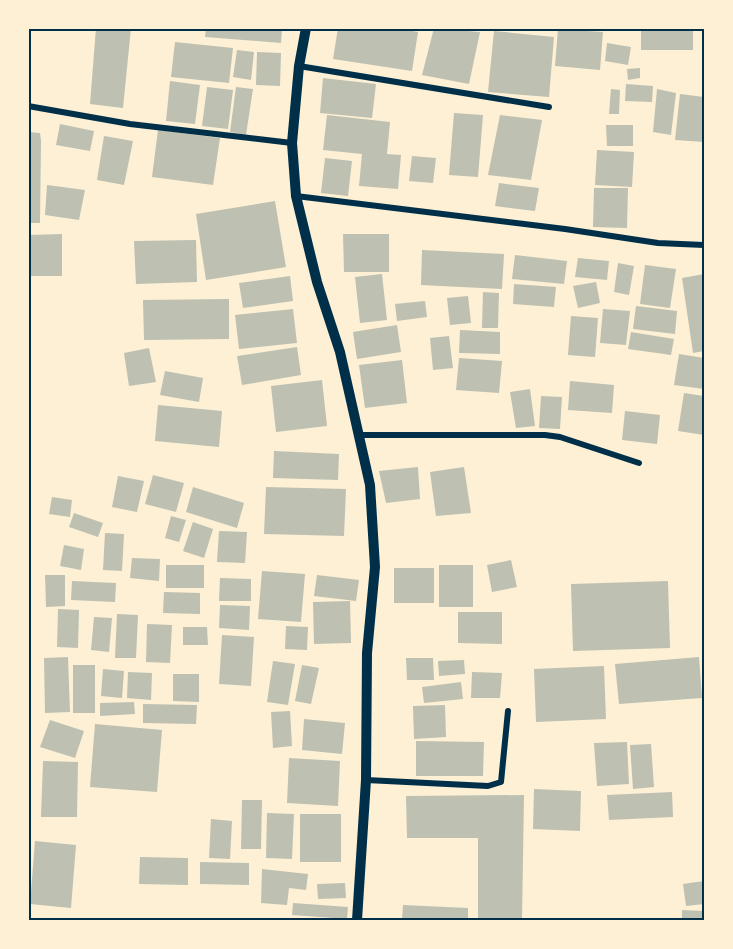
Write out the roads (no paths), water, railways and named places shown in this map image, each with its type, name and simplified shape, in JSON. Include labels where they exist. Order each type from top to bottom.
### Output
[{"type":"street","points":[[306,28],[299,66],[292,143],[296,196],[317,282],[340,352],[370,485],[375,567],[367,653],[366,780],[357,921]]},
{"type":"street","points":[[299,66],[549,107]]},
{"type":"street","points":[[28,106],[130,124],[292,143]]},
{"type":"street","points":[[296,196],[565,229],[658,243],[705,245]]},
{"type":"street","points":[[358,435],[545,435],[560,437],[639,463]]},
{"type":"street","points":[[366,780],[488,786],[501,782],[507,711]]}]
